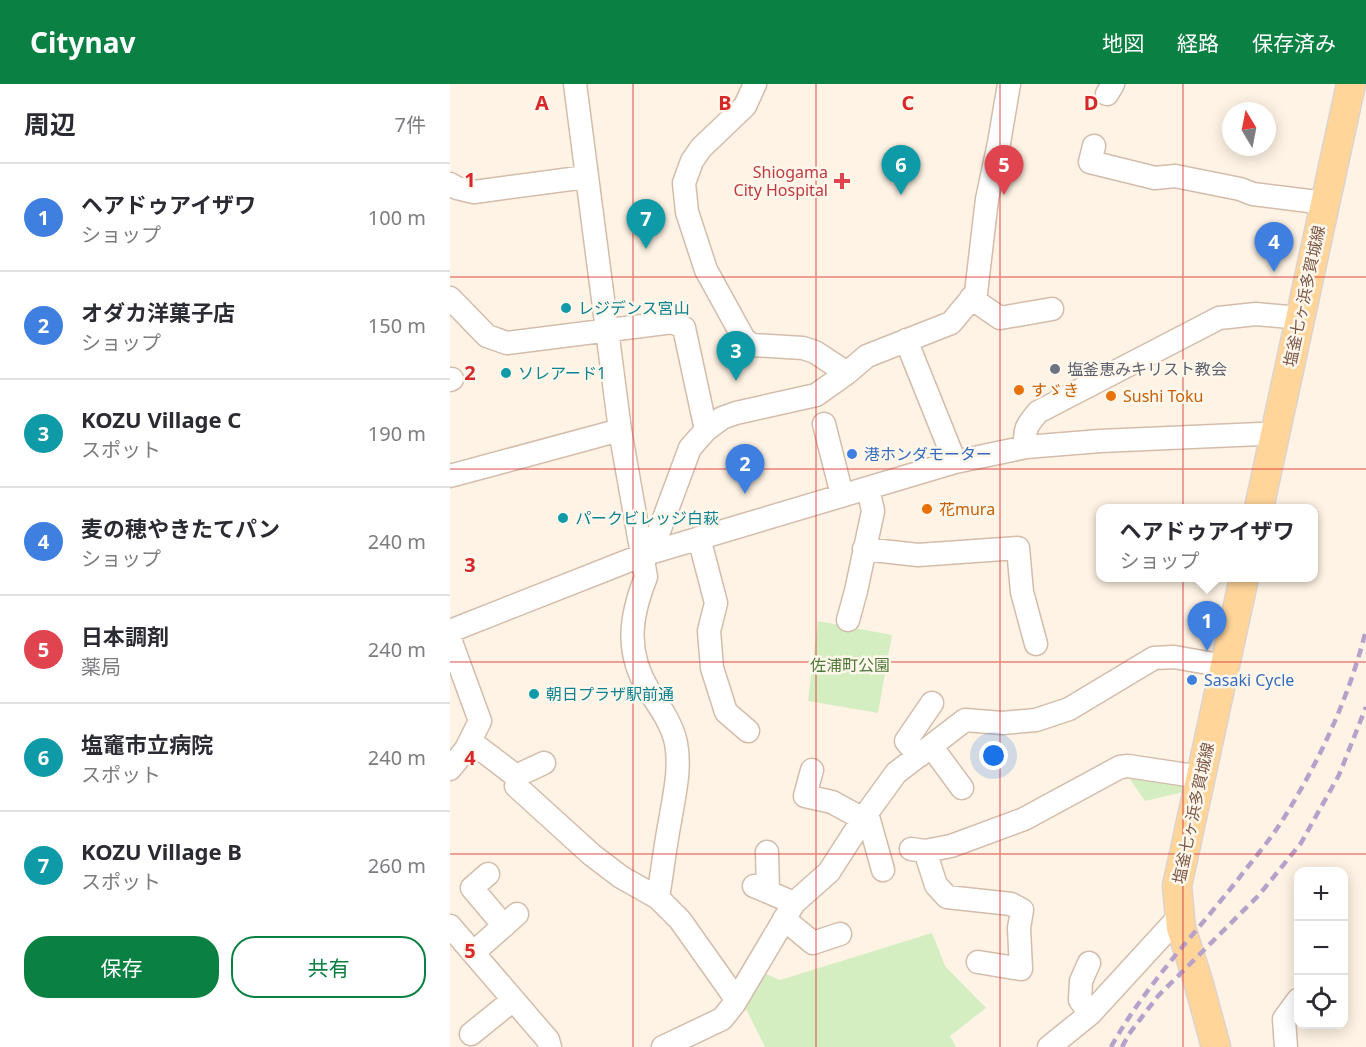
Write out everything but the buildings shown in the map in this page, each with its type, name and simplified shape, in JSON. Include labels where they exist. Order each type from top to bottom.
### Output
[{"type":"main road","name":"塩釜七ヶ浜多賀城線","points":[[1259,504],[1351,84]]},
{"type":"main road","name":"塩釜七ヶ浜多賀城線","points":[[1216,1047],[1181,928],[1177,886],[1243,582]]},
{"type":"street","points":[[575,84],[620,430],[647,554],[646,576],[638,596],[632,625],[633,648],[640,675],[665,714],[676,743],[678,774],[658,898]]},
{"type":"street","points":[[755,84],[745,106],[701,148],[692,161],[684,183],[687,212],[706,270],[744,339],[752,345],[803,348],[815,352],[847,373]]},
{"type":"street","points":[[647,554],[690,448],[706,430],[722,418],[736,413],[816,395],[867,356],[951,323],[976,293],[987,199],[1009,84]]},
{"type":"street","points":[[1094,146],[1090,162],[1155,177],[1175,176],[1240,189],[1253,194],[1325,203]]},
{"type":"street","points":[[452,190],[474,192],[586,177]]},
{"type":"street","points":[[450,298],[487,336],[507,343],[673,322],[684,328],[706,430]]},
{"type":"street","points":[[971,298],[1000,318],[1052,309]]},
{"type":"street","points":[[1026,447],[1024,435],[1028,424],[1038,412],[1220,318],[1256,314],[1300,318]]},
{"type":"street","points":[[906,340],[955,462]]},
{"type":"street","points":[[824,424],[842,495]]},
{"type":"street","points":[[450,477],[620,430]]},
{"type":"street","points":[[450,631],[647,554],[955,462],[1026,447],[1111,441],[1274,435]]},
{"type":"street","points":[[848,620],[873,511],[868,488]]},
{"type":"street","points":[[699,538],[716,603],[708,631],[712,668],[726,712],[748,731]]},
{"type":"street","points":[[864,549],[918,555],[1018,549],[1022,592],[1036,644]]},
{"type":"street","points":[[450,639],[480,721],[470,741],[450,769]]},
{"type":"street","points":[[663,1047],[722,1019],[734,1004],[789,911],[829,873],[865,816],[896,773],[965,720],[1002,723],[1036,720],[1069,709],[1154,658],[1174,657],[1225,666]]},
{"type":"street","points":[[932,703],[906,741],[925,751],[962,788]]},
{"type":"street","points":[[470,741],[516,776],[544,763]]},
{"type":"street","points":[[978,962],[1021,969],[1019,928],[1022,910],[1011,904],[946,897],[936,885],[918,850],[951,846],[1024,819],[1120,767],[1128,766],[1201,777]]},
{"type":"street","points":[[812,770],[805,796],[832,802],[865,816],[883,870]]},
{"type":"street","points":[[516,786],[592,855],[621,877],[658,898],[680,920],[736,999]]},
{"type":"street","points":[[767,852],[761,889],[789,911],[813,943],[840,934]]},
{"type":"street","points":[[473,953],[511,920],[472,888],[488,874]]},
{"type":"street","points":[[1049,1047],[1090,1014],[1179,917]]},
{"type":"street","points":[[450,926],[548,1040],[550,1047]]},
{"type":"street","points":[[1089,963],[1081,981],[1080,1000],[1090,1014]]},
{"type":"street","points":[[471,1034],[513,1000]]},
{"type":"street","points":[[1286,1047],[1284,1019],[1294,1006]]},
{"type":"green space","name":"佐浦町公園","points":[[818,621],[892,635],[878,713],[808,701]]},
{"type":"green space","points":[[1125,772],[1189,780],[1188,791],[1145,801]]},
{"type":"green space","points":[[932,933],[945,966],[986,1008],[950,1036],[956,1047],[765,1047],[744,1005],[764,973],[780,980]]},
{"type":"railway","points":[[1111,1047],[1141,1000],[1282,821],[1332,729],[1351,680],[1366,630]]},
{"type":"railway","points":[[1122,1047],[1158,996],[1259,895],[1301,843],[1339,775],[1366,707]]},
{"type":"place","name":"Shiogama City Hospital","points":[[842,181]]},
{"type":"place","name":"塩竈市立病院","points":[[901,195]]},
{"type":"place","name":"日本調剤","points":[[1004,195]]},
{"type":"place","name":"KOZU Village B","points":[[646,249]]},
{"type":"place","name":"麦の穂やきたてパン","points":[[1274,272]]},
{"type":"place","name":"レジデンス宮山","points":[[566,308]]},
{"type":"place","name":"塩釜恵みキリスト教会","points":[[1055,369]]},
{"type":"place","name":"ソレアード1","points":[[506,373]]},
{"type":"place","name":"KOZU Village C","points":[[736,381]]},
{"type":"place","name":"すゞき","points":[[1019,390]]},
{"type":"place","name":"Sushi Toku","points":[[1111,396]]},
{"type":"place","name":"港ホンダモーター","points":[[852,454]]},
{"type":"place","name":"オダカ洋菓子店","points":[[745,494]]},
{"type":"place","name":"花mura","points":[[927,509]]},
{"type":"place","name":"パークビレッジ白萩","points":[[563,518]]},
{"type":"place","name":"ヘアドゥアイザワ","points":[[1207,651]]},
{"type":"place","name":"Sasaki Cycle","points":[[1192,680]]},
{"type":"place","name":"朝日プラザ駅前通","points":[[534,694]]}]
